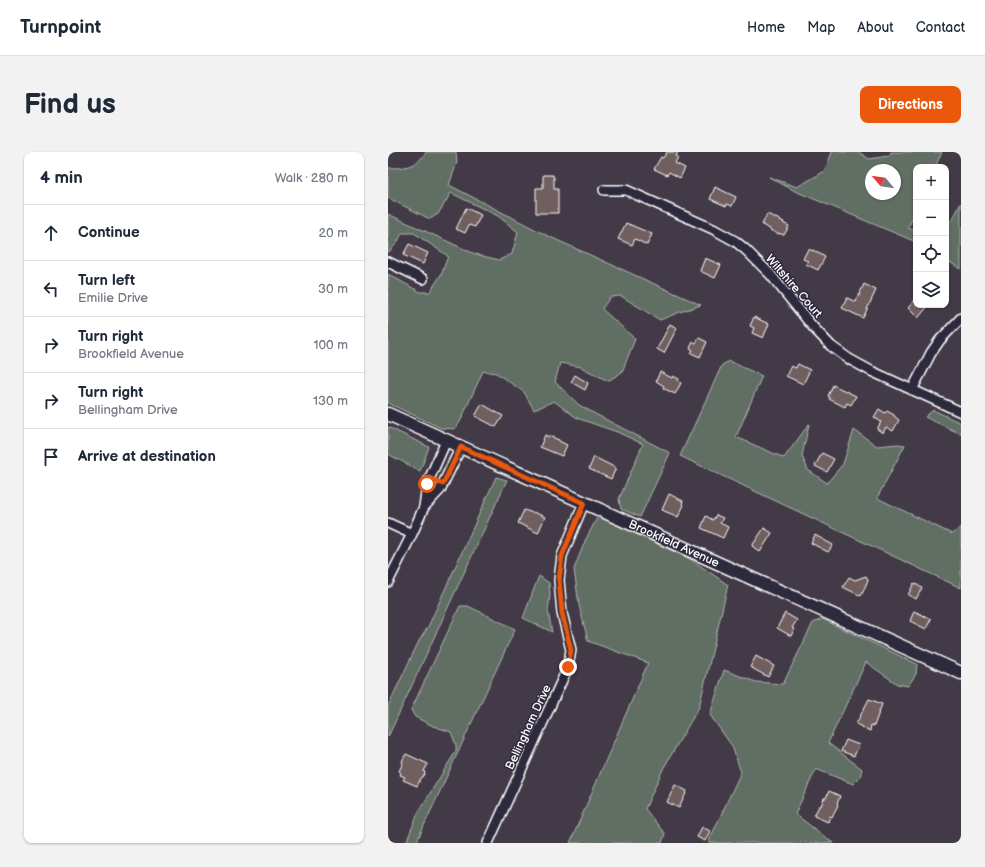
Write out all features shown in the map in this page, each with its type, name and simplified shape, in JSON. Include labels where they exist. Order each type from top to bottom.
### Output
[{"type":"main road","name":"Brookfield Avenue","points":[[388,414],[961,673]]},
{"type":"street","name":"Wiltshire Court","points":[[604,190],[626,190],[735,241],[770,274],[809,322],[831,346],[849,359],[871,371],[961,412]]},
{"type":"street","points":[[388,262],[423,278]]},
{"type":"street","points":[[912,390],[931,353],[940,340],[961,318]]},
{"type":"street","points":[[388,582],[424,507],[429,478],[446,441]]},
{"type":"street","points":[[424,507],[440,490],[461,447]]},
{"type":"street","points":[[429,478],[443,484]]},
{"type":"street","name":"Bellingham Drive","points":[[488,843],[568,667],[571,650],[562,613],[559,580],[562,556],[584,503]]},
{"type":"street","points":[[388,523],[412,534]]},
{"type":"green space","points":[[426,152],[456,152],[457,162],[449,185],[548,236],[701,305],[660,320],[621,296],[610,297],[602,309],[635,339],[622,372],[608,381],[581,367],[560,363],[555,382],[579,405],[670,453],[640,517],[621,509],[619,499],[643,444],[617,432],[577,418],[554,401],[534,410],[524,392],[496,373],[483,371],[460,422],[455,429],[441,428],[388,403],[388,274],[420,292],[430,292],[442,273],[448,256],[414,233],[402,233],[397,243],[388,253],[388,214],[475,254],[499,260],[512,254],[518,232],[498,216],[451,193],[438,214],[430,219],[388,198],[388,168],[410,166],[419,161]]},
{"type":"green space","points":[[832,152],[859,152],[869,159],[889,156],[891,152],[942,152],[936,164],[913,164],[913,217],[908,228],[913,230],[913,241],[795,191],[769,177],[797,187],[825,171]]},
{"type":"green space","points":[[961,203],[961,269],[949,262],[949,223],[954,217]]},
{"type":"green space","points":[[729,361],[762,376],[736,437],[784,458],[809,424],[802,456],[808,470],[827,483],[843,464],[854,430],[877,446],[898,444],[905,445],[877,498],[952,534],[961,527],[961,588],[680,456],[722,365]]},
{"type":"green space","points":[[933,410],[961,423],[961,434],[925,417]]},
{"type":"green space","points":[[388,427],[429,447],[420,471],[388,454]]},
{"type":"green space","points":[[496,477],[507,480],[388,737],[388,706],[419,641],[428,627]]},
{"type":"green space","points":[[598,516],[692,560],[728,585],[699,707],[663,769],[645,809],[665,834],[662,843],[570,843],[648,663],[588,641],[579,605],[574,569],[585,541]]},
{"type":"green space","points":[[539,576],[549,583],[550,595],[548,611],[552,632],[523,618]]},
{"type":"green space","points":[[460,606],[468,606],[515,629],[416,843],[406,843],[418,813],[456,751],[456,745],[451,732],[433,726],[415,717],[411,710]]},
{"type":"green space","points":[[822,619],[917,664],[916,674],[908,686],[897,684],[866,662],[828,743],[862,769],[860,777],[853,784],[816,769],[795,814],[833,843],[708,843],[741,772],[732,746],[710,715],[724,670],[756,682],[783,684],[813,623]]},
{"type":"building","points":[[667,152],[678,152],[676,156],[678,157],[675,163],[685,168],[680,178],[669,172],[667,175],[654,169],[661,157],[663,158]]},
{"type":"building","points":[[544,175],[553,175],[554,177],[554,189],[558,189],[558,213],[536,213],[536,188],[543,188]]},
{"type":"building","points":[[715,187],[736,197],[732,206],[727,204],[726,206],[710,199]]},
{"type":"building","points":[[466,208],[481,215],[475,227],[469,225],[465,233],[456,229]]},
{"type":"building","points":[[767,214],[789,226],[784,235],[778,234],[762,225]]},
{"type":"building","points":[[626,223],[652,234],[647,245],[635,239],[632,245],[618,239]]},
{"type":"building","points":[[409,244],[428,253],[423,264],[403,255]]},
{"type":"building","points":[[808,249],[813,250],[825,257],[818,270],[806,264],[808,261],[803,259]]},
{"type":"building","points":[[705,258],[721,265],[715,278],[700,271]]},
{"type":"building","points":[[864,284],[876,290],[863,318],[842,308],[847,298],[856,302]]},
{"type":"building","points":[[913,302],[913,308],[926,308],[918,318],[908,308]]},
{"type":"building","points":[[754,317],[769,324],[763,338],[752,333],[754,328],[750,326]]},
{"type":"building","points":[[670,324],[677,328],[664,353],[657,349]]},
{"type":"building","points":[[699,338],[707,342],[700,357],[691,353],[693,350],[690,348],[693,342],[696,343]]},
{"type":"building","points":[[798,364],[810,370],[803,384],[786,376],[791,366],[796,368]]},
{"type":"building","points":[[660,372],[672,378],[673,376],[679,379],[678,381],[681,383],[675,394],[663,388],[664,386],[656,381]]},
{"type":"building","points":[[575,375],[588,383],[585,390],[571,382]]},
{"type":"building","points":[[833,385],[856,396],[851,405],[847,403],[845,407],[829,399],[830,397],[828,396]]},
{"type":"building","points":[[482,404],[503,416],[496,427],[475,416]]},
{"type":"building","points":[[879,409],[885,413],[887,411],[899,420],[893,431],[886,427],[883,433],[877,429],[881,422],[874,417]]},
{"type":"building","points":[[545,435],[559,440],[567,445],[562,456],[540,447]]},
{"type":"building","points":[[822,453],[834,459],[827,472],[815,466]]},
{"type":"building","points":[[594,457],[616,468],[611,479],[589,469]]},
{"type":"building","points":[[669,494],[683,501],[682,504],[684,505],[678,517],[662,510]]},
{"type":"building","points":[[524,510],[545,517],[538,533],[518,523]]},
{"type":"building","points":[[716,515],[723,518],[720,523],[728,527],[723,538],[701,528],[706,516],[713,520]]},
{"type":"building","points":[[764,528],[772,533],[760,552],[752,546]]},
{"type":"building","points":[[815,535],[833,545],[828,552],[811,543]]},
{"type":"building","points":[[866,576],[868,580],[861,596],[843,587],[849,577],[855,580]]},
{"type":"building","points":[[914,583],[922,588],[916,599],[908,595]]},
{"type":"building","points":[[914,611],[931,619],[926,629],[910,621]]},
{"type":"building","points":[[785,613],[797,620],[792,628],[794,629],[791,636],[777,628]]},
{"type":"building","points":[[756,656],[774,666],[768,677],[750,667]]},
{"type":"building","points":[[869,699],[882,704],[874,726],[871,725],[870,731],[856,724]]},
{"type":"building","points":[[846,740],[859,745],[854,756],[841,751]]},
{"type":"building","points":[[406,754],[428,764],[424,771],[425,774],[417,786],[403,780],[405,777],[400,775],[401,773],[399,771]]},
{"type":"building","points":[[675,785],[687,791],[679,808],[667,802]]},
{"type":"building","points":[[829,791],[840,796],[838,805],[832,817],[830,816],[828,822],[814,816]]},
{"type":"building","points":[[702,827],[710,831],[705,841],[697,837]]},
{"type":"route","points":[[427,484],[429,478],[443,484],[461,447],[584,503],[562,556],[559,580],[562,613],[571,650],[568,667]]}]
